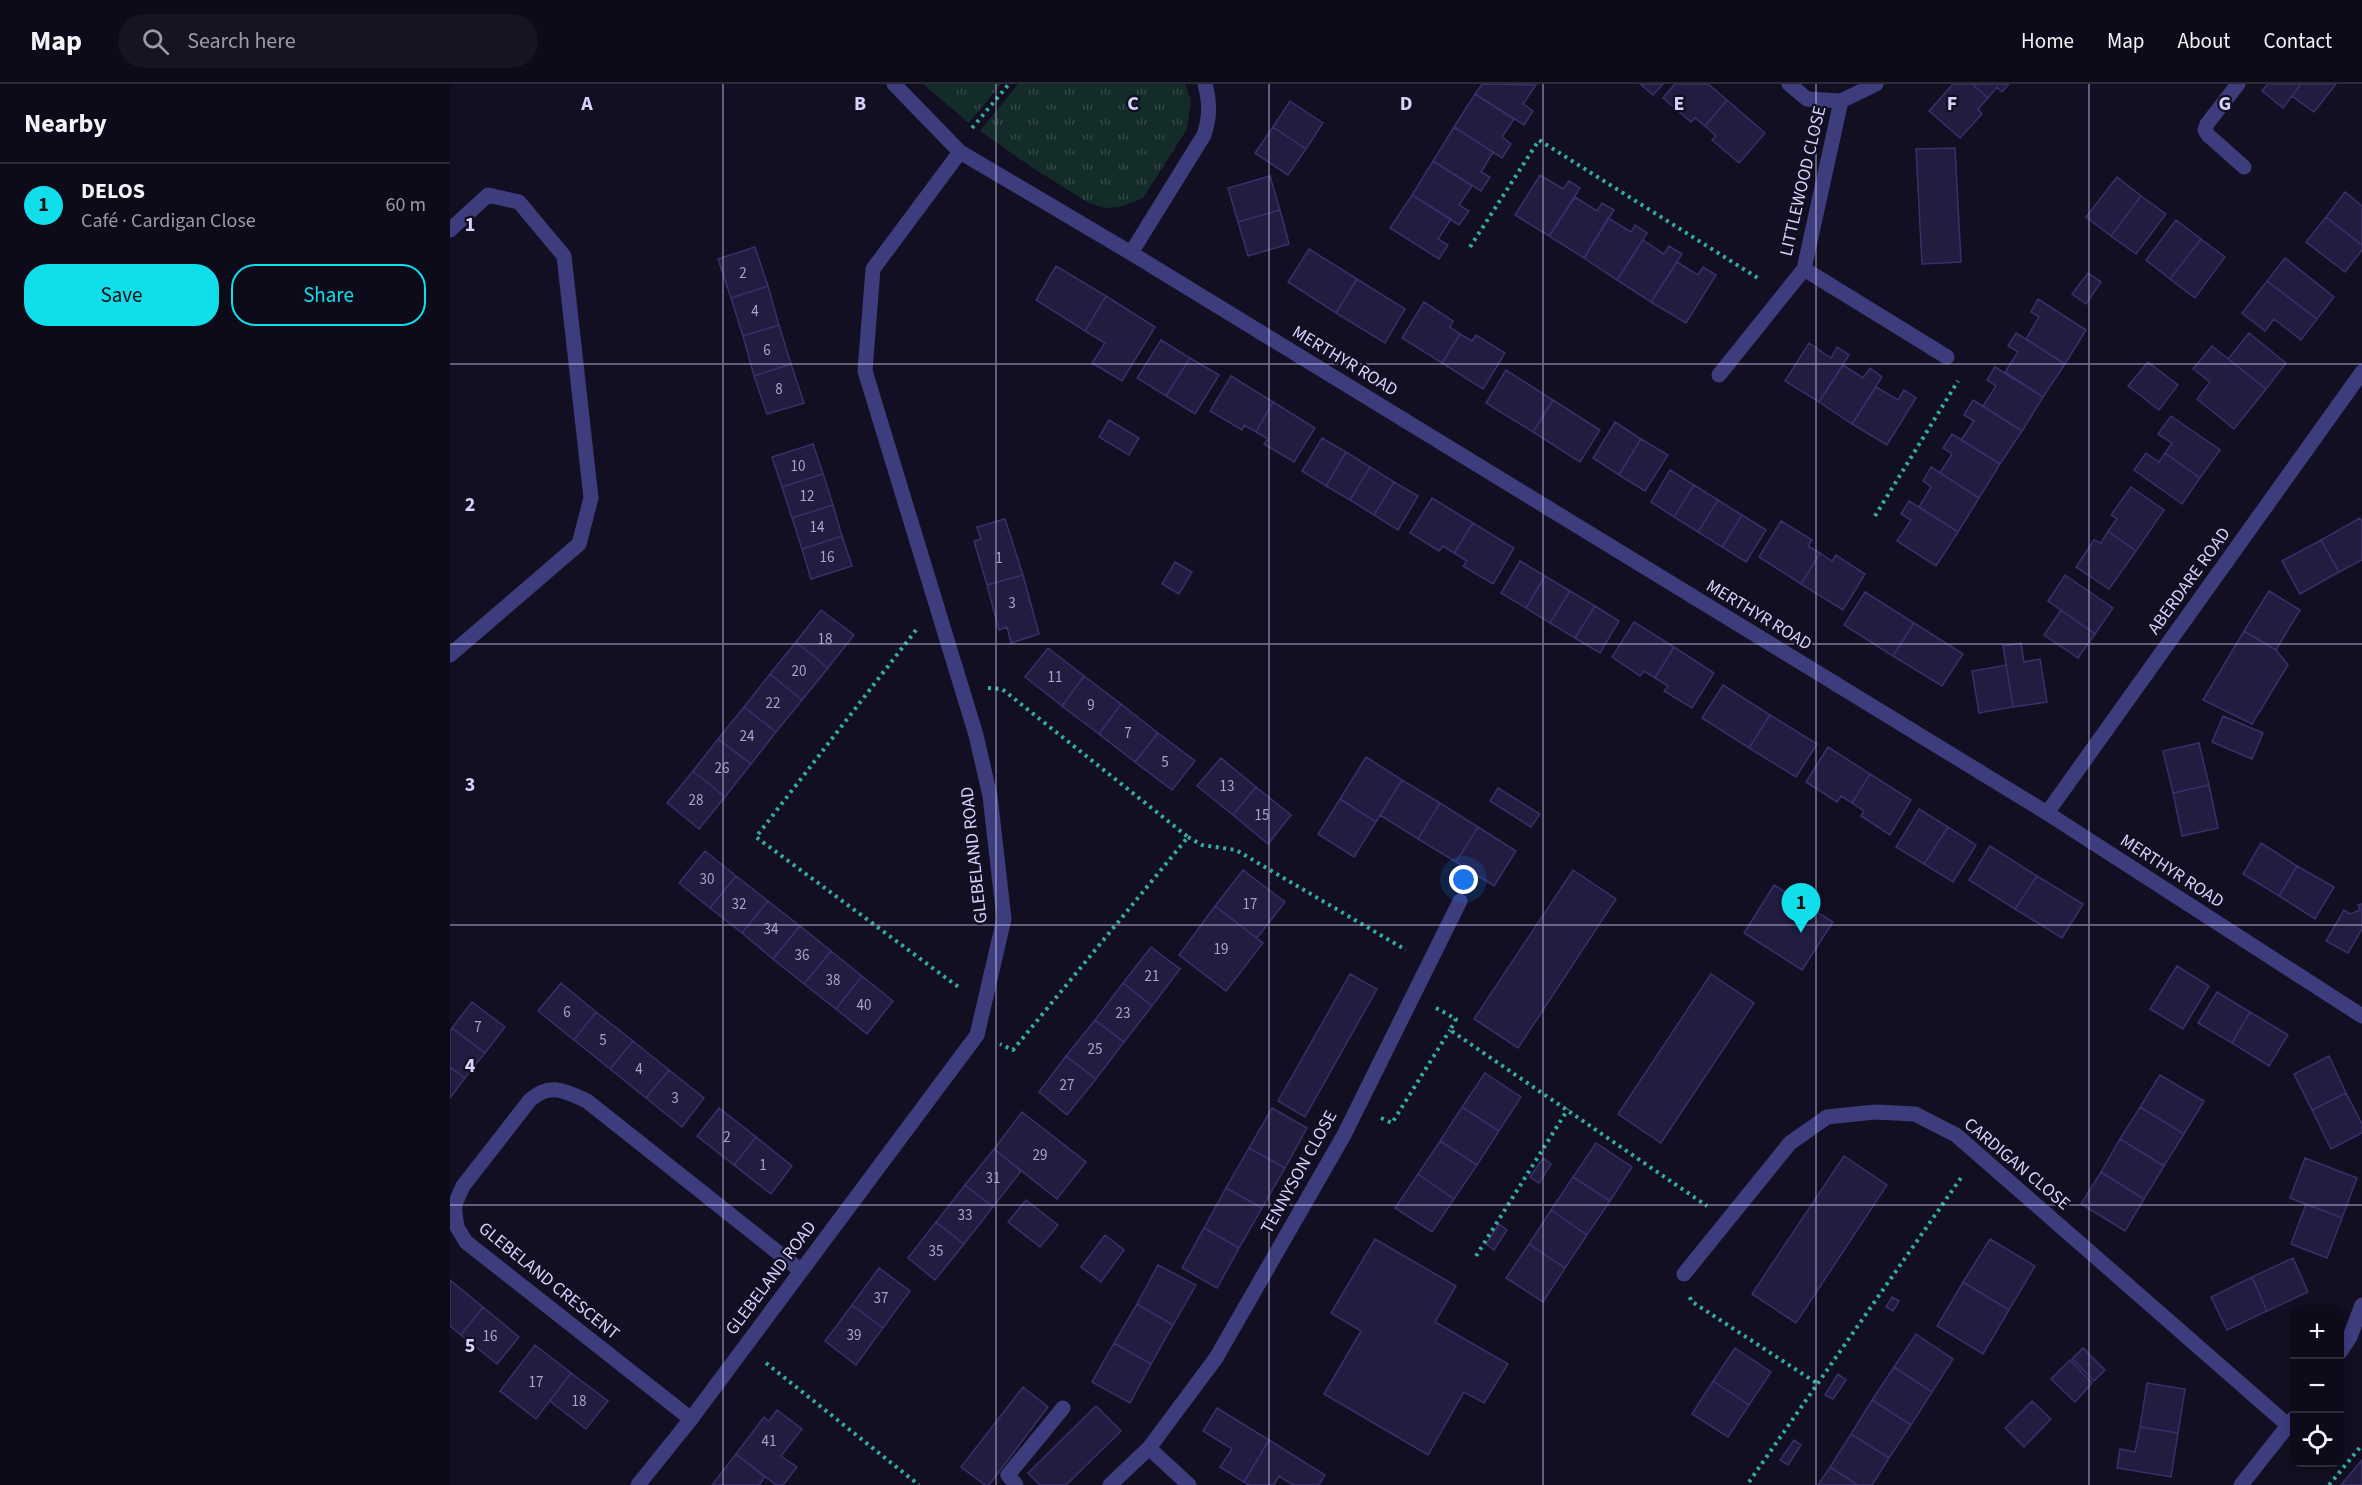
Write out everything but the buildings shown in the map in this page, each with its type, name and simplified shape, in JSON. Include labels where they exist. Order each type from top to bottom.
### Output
[{"type":"street","name":"MERTHYR ROAD","points":[[894,84],[958,149],[2047,813],[2362,1016]]},
{"type":"street","points":[[1131,253],[1204,135],[1210,118],[1205,84]]},
{"type":"street","points":[[1789,84],[1808,99],[1841,101],[1876,84]]},
{"type":"street","points":[[2238,84],[2207,124],[2205,130],[2244,167]]},
{"type":"street","name":"LITTLEWOOD CLOSE","points":[[1719,375],[1804,269],[1841,101]]},
{"type":"street","name":"GLEBELAND ROAD","points":[[638,1485],[691,1419],[976,1035],[984,1006],[1004,919],[990,796],[976,735],[865,371],[873,269],[958,149]]},
{"type":"street","points":[[450,230],[488,195],[519,202],[564,256],[591,498],[579,544],[450,655]]},
{"type":"street","name":"LITTLEWOOD CLOSE","points":[[1804,269],[1947,357]]},
{"type":"street","name":"ABERDARE ROAD","points":[[2047,813],[2362,372]]},
{"type":"street","name":"TENNYSON CLOSE","points":[[1110,1485],[1149,1448],[1216,1358],[1357,1109],[1460,901]]},
{"type":"street","name":"GLEBELAND CRESCENT","points":[[691,1419],[465,1242],[457,1227],[455,1214],[455,1204],[463,1186],[530,1100],[538,1093],[558,1089],[587,1101],[800,1270]]},
{"type":"street","name":"CARDIGAN CLOSE","points":[[1683,1274],[1790,1143],[1827,1117],[1875,1112],[1915,1114],[1956,1134],[2290,1420]]},
{"type":"street","points":[[2344,1346],[2350,1337],[2362,1305]]},
{"type":"street","points":[[1016,1485],[1008,1475],[1063,1408]]},
{"type":"street","points":[[2241,1485],[2290,1424]]},
{"type":"street","points":[[1149,1448],[1189,1485]]},
{"type":"path","points":[[958,149],[1009,84]]},
{"type":"path","points":[[1470,247],[1539,140],[1783,295]]},
{"type":"path","points":[[1875,516],[1967,366],[1947,357]]},
{"type":"path","points":[[935,604],[756,837],[984,1006]]},
{"type":"path","points":[[960,686],[1002,689],[1188,837],[1202,845],[1236,850],[1408,951],[1428,966]]},
{"type":"path","points":[[976,1035],[1013,1050],[1188,837]]},
{"type":"path","points":[[1357,1109],[1392,1123],[1456,1019],[1428,1003]]},
{"type":"path","points":[[1450,1030],[1727,1220]]},
{"type":"path","points":[[1476,1256],[1568,1109]]},
{"type":"path","points":[[1749,1482],[1978,1154]]},
{"type":"path","points":[[1683,1274],[1691,1301],[1818,1384]]},
{"type":"path","points":[[745,1346],[919,1485]]},
{"type":"path","points":[[2330,1485],[2362,1444]]},
{"type":"green space","points":[[923,84],[1001,84],[969,123]]},
{"type":"green space","points":[[1018,84],[1185,84],[1191,100],[1187,129],[1143,198],[1120,207],[1104,208],[1087,202],[980,131]]},
{"type":"place","name":"DELOS","points":[[1801,933]]}]
